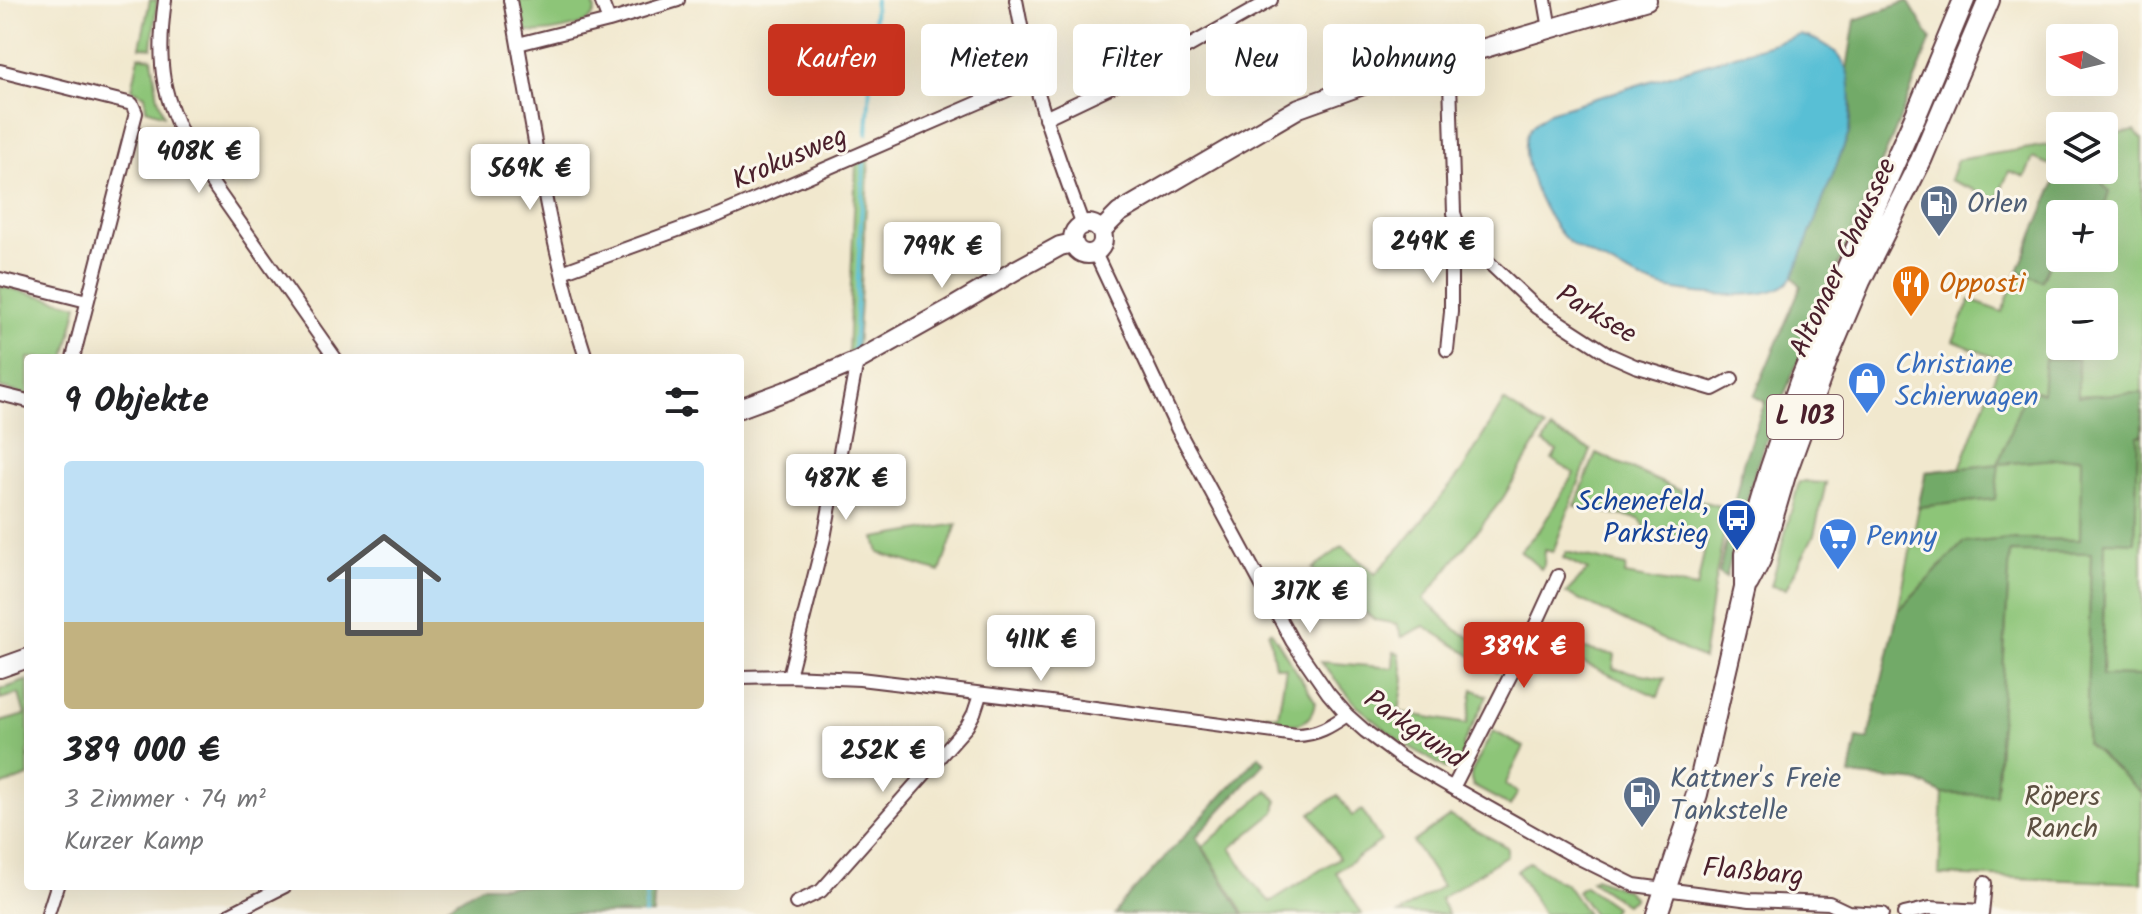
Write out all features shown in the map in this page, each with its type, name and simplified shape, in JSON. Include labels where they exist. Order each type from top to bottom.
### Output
[{"type":"main road","name":"Altonaer Chaussee","points":[[1657,914],[1697,794],[1745,588],[1745,554],[1770,470],[1800,382],[1964,0]]},
{"type":"main road","name":"Altonaer Chaussee","points":[[1745,588],[1760,560],[1794,447],[1829,354],[1860,281],[1921,160],[1989,0]]},
{"type":"street","points":[[165,0],[160,54],[162,77],[176,124],[193,156],[332,354]]},
{"type":"street","points":[[510,0],[540,168],[562,272],[585,354]]},
{"type":"street","points":[[601,0],[609,21]]},
{"type":"street","points":[[518,44],[678,0]]},
{"type":"street","points":[[1016,0],[1021,24]]},
{"type":"street","points":[[1045,118],[1150,68],[1271,0]]},
{"type":"street","points":[[1545,0],[1550,29]]},
{"type":"street","points":[[1485,48],[1647,0]]},
{"type":"street","points":[[0,71],[132,104],[136,113],[74,354]]},
{"type":"street","name":"Krokusweg","points":[[562,272],[719,215],[994,96]]},
{"type":"street","points":[[1038,96],[1092,228],[1103,236],[1102,246],[1095,253],[1082,253],[1073,243],[1079,227],[1092,228],[1299,108],[1332,96]]},
{"type":"street","points":[[1447,350],[1451,257],[1460,231],[1454,213],[1450,96]]},
{"type":"street","name":"Parksee","points":[[1460,231],[1536,307],[1610,355],[1635,366],[1713,389],[1732,379]]},
{"type":"street","points":[[744,406],[857,361],[1049,252],[1073,243]]},
{"type":"street","name":"Parkgrund","points":[[1095,253],[1171,416],[1278,616],[1311,670],[1347,715],[1401,758],[1567,852],[1634,885],[1666,890]]},
{"type":"street","points":[[0,279],[87,301]]},
{"type":"street","points":[[789,676],[824,538],[857,361]]},
{"type":"street","points":[[0,394],[24,400]]},
{"type":"street","points":[[1453,788],[1558,576]]},
{"type":"street","points":[[0,668],[24,659]]},
{"type":"street","points":[[744,677],[860,679],[1296,735],[1315,733],[1347,715]]},
{"type":"street","points":[[796,903],[821,891],[851,858],[967,726],[980,695]]},
{"type":"street","points":[[1904,914],[1930,908],[1982,912],[1985,883]]},
{"type":"street","points":[[48,914],[56,890]]},
{"type":"street","points":[[230,914],[277,890]]},
{"type":"street","name":"Flaßbarg","points":[[1666,890],[1750,900],[1829,903],[1848,912],[1882,914]]},
{"type":"green space","points":[[150,0],[157,0],[152,48],[140,47]]},
{"type":"green space","points":[[517,0],[593,0],[595,11],[590,19],[575,26],[531,32],[522,24]]},
{"type":"green space","points":[[1971,0],[1978,0],[1918,148],[1891,202]]},
{"type":"green space","points":[[1908,1],[1931,39],[1779,407],[1756,468],[1726,578],[1719,573],[1743,463],[1765,402],[1754,396],[1801,286],[1793,277],[1849,133],[1851,108],[1847,69],[1855,20]]},
{"type":"green space","points":[[139,56],[152,58],[164,115],[146,109],[145,95],[132,89]]},
{"type":"green space","points":[[2135,131],[2142,140],[2142,393],[2070,395],[2027,389],[1999,463],[2082,457],[2080,540],[2011,539],[1963,543],[1898,611],[1926,472],[1960,468],[2001,360],[1953,341],[1970,300],[2002,312],[2018,271],[2042,280],[2046,271],[2118,272],[2118,200],[2106,200],[2109,192],[2103,184],[2118,184],[2118,134]]},
{"type":"green space","points":[[2046,145],[2046,163],[2033,158],[2025,177],[2009,171],[1997,200],[1950,180],[1957,160]]},
{"type":"green space","points":[[869,158],[857,349],[848,353],[856,164]]},
{"type":"green space","points":[[2054,184],[2103,184],[2109,192],[2106,200],[2048,200]]},
{"type":"green space","points":[[2046,204],[2046,272],[2042,281],[2018,271]]},
{"type":"green space","points":[[0,286],[78,305],[66,354],[24,354],[24,394],[0,388]]},
{"type":"green space","points":[[2046,359],[2078,360],[2078,396],[2142,393],[2135,542],[2105,541],[2102,675],[2142,676],[2142,793],[2086,743],[2091,553],[2010,552],[1996,795],[1943,794],[1920,782],[1850,775],[1857,738],[1868,740],[1898,611],[1963,543],[2011,539],[2080,540],[2081,457],[1999,464],[1995,499],[1918,507],[1926,472],[1998,464],[2026,389],[2042,393]]},
{"type":"green space","points":[[1504,401],[1545,428],[1503,498],[1424,599],[1456,630],[1500,654],[1503,660],[1497,672],[1424,626],[1402,637],[1397,624],[1375,620],[1312,569],[1343,546],[1375,574],[1462,471]]},
{"type":"green space","points":[[1551,430],[1591,450],[1553,552],[1545,550],[1541,569],[1520,551],[1541,528],[1574,473],[1552,460],[1557,451],[1543,443]]},
{"type":"green space","points":[[2142,435],[2142,676],[2102,676],[2105,541],[2135,541],[2138,436]]},
{"type":"green space","points":[[1596,453],[1705,502],[1729,509],[1703,659],[1566,593],[1588,570],[1563,558],[1566,552],[1626,566],[1625,575],[1697,588],[1706,542],[1649,532],[1639,519],[1575,506]]},
{"type":"green space","points":[[1799,482],[1826,483],[1814,535],[1786,589],[1771,586]]},
{"type":"green space","points":[[957,524],[940,572],[879,553],[875,538]]},
{"type":"green space","name":"Röpers Ranch","points":[[2010,551],[2091,553],[2086,743],[2142,793],[2142,883],[1939,875],[1943,794],[1996,794]]},
{"type":"green space","points":[[1271,631],[1315,701],[1309,718],[1297,724],[1264,721],[1266,714],[1278,716],[1286,668],[1275,666]]},
{"type":"green space","points":[[1555,643],[1615,655],[1613,669],[1665,678],[1658,697],[1566,655],[1557,671],[1545,665]]},
{"type":"green space","points":[[1394,652],[1399,653],[1404,679],[1399,712],[1467,724],[1473,689],[1487,696],[1463,745],[1461,758],[1453,767],[1445,768],[1400,741],[1357,706],[1321,662],[1393,668]]},
{"type":"green space","points":[[24,681],[24,712],[19,694],[0,699],[0,690]]},
{"type":"green space","points":[[24,715],[24,777],[0,786],[0,722]]},
{"type":"green space","points":[[1493,731],[1524,747],[1505,785],[1518,792],[1510,806],[1473,786],[1471,779],[1471,773]]},
{"type":"green space","points":[[1259,756],[1265,763],[1196,837],[1243,914],[1115,914],[1121,904]]},
{"type":"green space","points":[[1268,790],[1277,801],[1275,812],[1231,848],[1253,883],[1270,902],[1339,858],[1311,813],[1338,795],[1352,816],[1362,810],[1381,841],[1336,872],[1362,914],[1245,914],[1203,847]]},
{"type":"green space","points":[[1450,816],[1507,847],[1507,855],[1440,899],[1448,914],[1398,914],[1442,886],[1413,842]]},
{"type":"green space","points":[[1529,862],[1565,883],[1587,914],[1543,914],[1517,871]]},
{"type":"green space","points":[[1595,878],[1626,890],[1634,898],[1625,904],[1591,881]]},
{"type":"green space","points":[[1585,886],[1615,907],[1611,914],[1593,914],[1577,891]]},
{"type":"green space","points":[[474,890],[655,890],[653,914],[435,914]]},
{"type":"water","points":[[1800,35],[1819,41],[1841,59],[1847,70],[1851,99],[1849,133],[1793,277],[1786,284],[1775,290],[1746,295],[1670,289],[1624,272],[1576,247],[1561,234],[1544,208],[1527,159],[1528,133],[1538,121],[1550,112]]},
{"type":"waterway","points":[[867,134],[875,0]]},
{"type":"waterway","points":[[854,351],[864,163]]},
{"type":"waterway","points":[[645,914],[648,890]]},
{"type":"place","name":"Orlen","points":[[1939,238]]},
{"type":"place","name":"Opposti","points":[[1911,318]]},
{"type":"place","name":"Christiane Schierwagen","points":[[1867,415]]},
{"type":"place","name":"Schenefeld, Parkstieg","points":[[1737,552]]},
{"type":"place","name":"Penny","points":[[1838,571]]},
{"type":"place","name":"Kattner's Freie Tankstelle","points":[[1642,829]]}]
